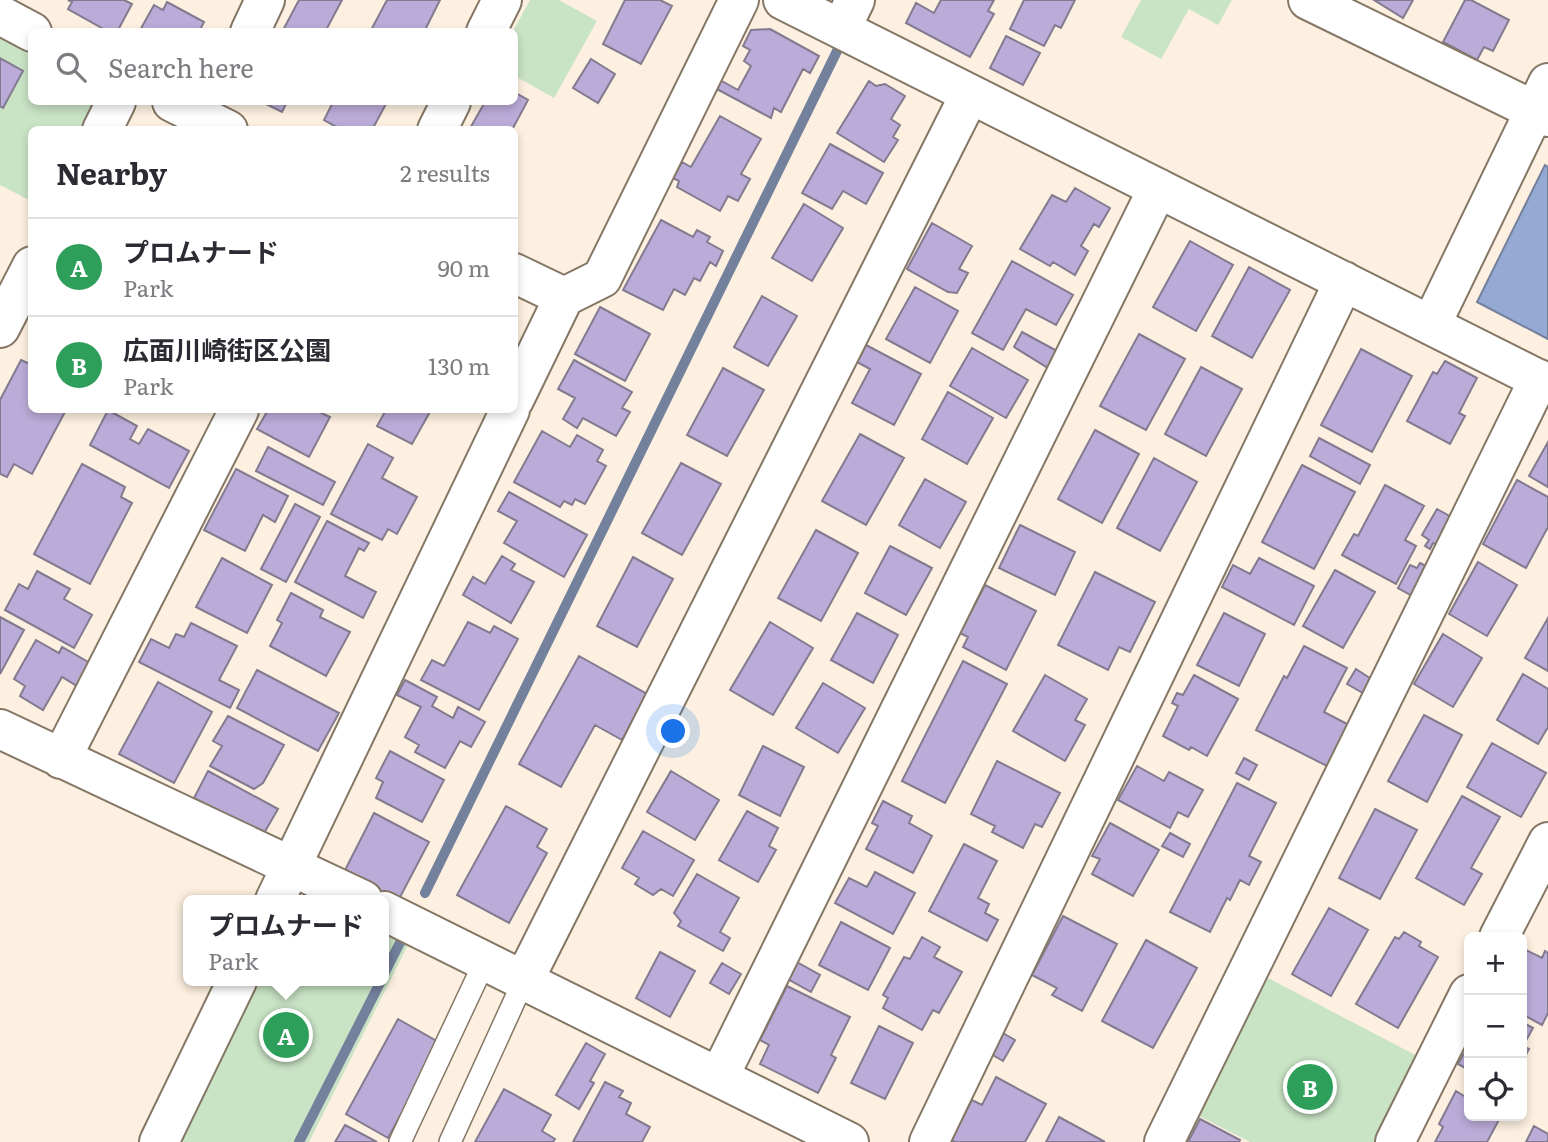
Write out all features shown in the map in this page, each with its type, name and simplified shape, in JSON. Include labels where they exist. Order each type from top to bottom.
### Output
[{"type":"street","points":[[252,28],[265,0]]},
{"type":"street","points":[[488,28],[502,0]]},
{"type":"street","points":[[518,392],[564,297],[601,278],[739,0]]},
{"type":"street","points":[[783,0],[848,15],[970,94],[1544,382],[1164,1142]]},
{"type":"street","points":[[1325,4],[1544,104],[1431,325]]},
{"type":"street","points":[[524,980],[970,94]]},
{"type":"street","points":[[104,126],[114,105]]},
{"type":"street","points":[[181,105],[218,117]]},
{"type":"street","points":[[439,126],[450,105]]},
{"type":"street","points":[[719,1077],[1158,188]]},
{"type":"street","points":[[0,328],[28,275]]},
{"type":"street","points":[[518,275],[564,297]]},
{"type":"street","points":[[929,1142],[1344,281]]},
{"type":"street","points":[[61,759],[237,413]]},
{"type":"street","points":[[277,895],[509,413]]},
{"type":"street","points":[[0,729],[353,895]]},
{"type":"street","points":[[1502,932],[1548,842]]},
{"type":"street","points":[[389,913],[849,1142]]},
{"type":"street","points":[[159,1142],[235,986]]},
{"type":"street","points":[[1395,1142],[1468,995]]},
{"type":"lane","points":[[400,1142],[485,961]]},
{"type":"lane","points":[[450,1142],[524,980]]},
{"type":"green space","points":[[530,0],[559,0],[597,21],[554,98],[518,78],[518,28],[515,28]]},
{"type":"green space","points":[[1141,0],[1232,0],[1218,25],[1189,9],[1161,59],[1121,37]]},
{"type":"green space","points":[[0,15],[28,30],[28,105],[114,105],[104,126],[28,126],[28,199],[0,185]]},
{"type":"green space","points":[[389,913],[417,927],[389,983]]},
{"type":"green space","points":[[1268,978],[1423,1059],[1380,1142],[1250,1142],[1197,1115]]},
{"type":"green space","points":[[233,986],[387,986],[309,1142],[156,1142]]},
{"type":"water","points":[[1545,165],[1548,167],[1548,339],[1477,302]]},
{"type":"building","points":[[68,0],[124,0],[132,4],[119,28],[102,28],[68,9],[72,2]]},
{"type":"building","points":[[299,0],[342,0],[327,28],[284,28]]},
{"type":"building","points":[[387,0],[440,0],[426,28],[372,28]]},
{"type":"building","points":[[625,0],[660,0],[672,6],[641,64],[603,44]]},
{"type":"building","points":[[941,0],[994,0],[988,11],[994,14],[970,57],[906,23],[916,3],[934,13]]},
{"type":"building","points":[[1024,0],[1075,0],[1061,28],[1055,25],[1044,46],[1010,29]]},
{"type":"building","points":[[1374,0],[1413,0],[1403,18]]},
{"type":"building","points":[[1465,0],[1471,0],[1509,20],[1493,51],[1484,47],[1477,60],[1443,42]]},
{"type":"building","points":[[167,2],[204,22],[201,28],[141,28],[154,5],[163,10]]},
{"type":"building","points":[[770,29],[819,56],[810,73],[803,69],[781,112],[774,108],[771,118],[715,88],[720,80],[738,90],[751,66],[744,61],[750,50],[743,46],[751,30]]},
{"type":"building","points":[[1006,36],[1040,53],[1023,85],[990,68]]},
{"type":"building","points":[[0,58],[23,71],[3,108],[0,106]]},
{"type":"building","points":[[591,59],[615,74],[598,103],[573,88]]},
{"type":"building","points":[[869,81],[876,86],[885,84],[905,96],[891,119],[900,125],[893,137],[898,140],[884,162],[837,133]]},
{"type":"building","points":[[518,94],[528,100],[514,126],[471,126],[483,105],[518,105]]},
{"type":"building","points":[[268,105],[286,105],[282,112]]},
{"type":"building","points":[[332,105],[385,105],[374,126],[335,126],[324,120]]},
{"type":"building","points":[[720,116],[761,139],[741,174],[750,179],[738,201],[728,196],[720,211],[677,187],[679,181],[673,178],[682,162],[691,167]]},
{"type":"building","points":[[830,144],[883,173],[866,204],[843,191],[832,209],[802,193]]},
{"type":"building","points":[[1075,188],[1110,208],[1099,227],[1094,224],[1081,246],[1088,251],[1075,275],[1053,262],[1050,266],[1020,249],[1052,195],[1066,202]]},
{"type":"building","points":[[804,204],[843,228],[812,281],[772,258]]},
{"type":"building","points":[[661,220],[693,237],[697,230],[710,237],[707,242],[723,251],[716,266],[710,262],[700,281],[694,278],[685,295],[674,289],[663,310],[623,290]]},
{"type":"building","points":[[932,223],[972,246],[959,269],[968,273],[957,293],[948,292],[907,269]]},
{"type":"building","points":[[1190,241],[1233,265],[1196,331],[1153,307]]},
{"type":"building","points":[[1012,261],[1073,295],[1056,325],[1026,309],[1003,350],[972,333]]},
{"type":"building","points":[[1249,267],[1290,290],[1252,358],[1212,336]]},
{"type":"building","points":[[915,287],[958,311],[930,363],[886,339]]},
{"type":"building","points":[[762,296],[797,316],[768,366],[734,347]]},
{"type":"building","points":[[600,307],[650,334],[625,381],[575,354]]},
{"type":"building","points":[[1022,332],[1057,351],[1048,368],[1014,347]]},
{"type":"building","points":[[1139,334],[1185,359],[1146,430],[1100,406]]},
{"type":"building","points":[[866,345],[921,374],[894,425],[852,403],[870,369],[857,362]]},
{"type":"building","points":[[972,348],[1028,380],[1006,418],[950,386]]},
{"type":"building","points":[[1361,349],[1412,376],[1372,452],[1321,425]]},
{"type":"building","points":[[21,360],[28,363],[28,413],[64,413],[32,474],[14,464],[7,477],[0,474],[0,400]]},
{"type":"building","points":[[574,360],[632,392],[622,408],[630,412],[616,436],[583,418],[577,428],[563,419],[575,398],[558,389]]},
{"type":"building","points":[[1445,361],[1477,378],[1459,413],[1465,416],[1450,444],[1407,421],[1433,372],[1437,374]]},
{"type":"building","points":[[1201,367],[1242,389],[1206,456],[1165,434]]},
{"type":"building","points":[[723,368],[764,390],[727,456],[687,435]]},
{"type":"building","points":[[948,392],[993,418],[967,464],[922,439]]},
{"type":"building","points":[[106,413],[113,413],[137,426],[130,439],[139,444],[148,429],[189,451],[169,488],[90,445]]},
{"type":"building","points":[[266,413],[321,413],[330,417],[309,457],[257,429]]},
{"type":"building","points":[[384,413],[429,413],[412,444],[377,426]]},
{"type":"building","points":[[1095,430],[1139,454],[1102,523],[1058,499]]},
{"type":"building","points":[[542,431],[570,447],[577,435],[603,450],[597,461],[606,466],[585,504],[575,499],[572,505],[564,501],[560,507],[514,482]]},
{"type":"building","points":[[860,434],[904,458],[866,525],[822,501]]},
{"type":"building","points":[[1319,438],[1370,465],[1360,484],[1310,456]]},
{"type":"building","points":[[1548,442],[1548,487],[1529,476]]},
{"type":"building","points":[[368,444],[393,458],[382,478],[417,497],[397,534],[388,529],[382,540],[331,514]]},
{"type":"building","points":[[268,447],[335,482],[323,505],[256,471]]},
{"type":"building","points":[[1154,458],[1197,482],[1160,551],[1117,528]]},
{"type":"building","points":[[681,463],[721,484],[682,555],[642,533]]},
{"type":"building","points":[[82,464],[125,487],[121,497],[132,503],[90,584],[34,554]]},
{"type":"building","points":[[1302,465],[1355,492],[1314,569],[1262,542]]},
{"type":"building","points":[[236,469],[288,496],[275,522],[263,515],[245,551],[204,530]]},
{"type":"building","points":[[925,479],[966,502],[940,548],[899,525]]},
{"type":"building","points":[[1517,480],[1548,497],[1548,527],[1526,568],[1483,544]]},
{"type":"building","points":[[1385,485],[1424,506],[1405,540],[1416,546],[1396,584],[1342,555],[1354,534],[1358,536]]},
{"type":"building","points":[[509,492],[587,535],[564,577],[504,543],[517,521],[498,511]]},
{"type":"building","points":[[295,504],[320,517],[286,582],[261,569]]},
{"type":"building","points":[[1437,509],[1453,518],[1438,545],[1433,543],[1430,549],[1425,546],[1429,540],[1422,535]]},
{"type":"building","points":[[327,521],[369,543],[364,551],[359,548],[345,576],[376,592],[363,618],[295,582]]},
{"type":"building","points":[[1020,525],[1075,552],[1055,595],[999,568]]},
{"type":"building","points":[[816,530],[858,553],[821,621],[778,598]]},
{"type":"building","points":[[890,546],[932,568],[906,615],[865,593]]},
{"type":"building","points":[[502,556],[515,564],[511,570],[534,582],[511,623],[463,595],[473,577],[485,584]]},
{"type":"building","points":[[633,557],[673,579],[637,647],[597,626]]},
{"type":"building","points":[[222,558],[272,585],[247,633],[196,607]]},
{"type":"building","points":[[1259,558],[1314,586],[1294,625],[1222,587],[1233,565],[1250,574]]},
{"type":"building","points":[[1478,562],[1517,585],[1487,636],[1449,614]]},
{"type":"building","points":[[1420,563],[1428,567],[1412,596],[1398,588],[1410,565],[1417,568]]},
{"type":"building","points":[[1335,570],[1375,592],[1343,648],[1303,626]]},
{"type":"building","points":[[37,571],[70,589],[64,599],[92,615],[74,648],[5,610],[19,584],[28,589]]},
{"type":"building","points":[[1095,572],[1155,602],[1130,652],[1119,647],[1108,670],[1058,645]]},
{"type":"building","points":[[985,585],[1036,611],[1006,670],[963,647],[968,637],[960,633]]},
{"type":"building","points":[[291,593],[323,610],[320,617],[350,632],[326,676],[270,646],[282,623],[277,620]]},
{"type":"building","points":[[857,613],[898,635],[873,683],[831,660]]},
{"type":"building","points":[[1224,613],[1265,634],[1239,686],[1197,665]]},
{"type":"building","points":[[0,617],[24,630],[0,674]]},
{"type":"building","points":[[1548,618],[1548,671],[1525,658]]},
{"type":"building","points":[[468,622],[490,633],[494,626],[518,639],[479,710],[421,680],[432,660],[444,666]]},
{"type":"building","points":[[770,622],[813,648],[773,715],[730,690]]},
{"type":"building","points":[[191,623],[237,646],[219,680],[239,690],[230,708],[139,662],[151,639],[169,648],[176,634],[184,637]]},
{"type":"building","points":[[1443,634],[1482,658],[1453,707],[1414,684]]},
{"type":"building","points":[[36,640],[59,653],[62,647],[90,663],[77,686],[62,677],[43,710],[20,696],[25,686],[14,679]]},
{"type":"building","points":[[1304,646],[1347,668],[1324,712],[1349,725],[1327,766],[1256,730],[1284,676],[1287,678]]},
{"type":"building","points":[[579,656],[647,694],[622,740],[595,725],[561,787],[519,764]]},
{"type":"building","points":[[963,661],[1007,684],[945,803],[902,781]]},
{"type":"building","points":[[1356,669],[1376,682],[1368,696],[1347,684]]},
{"type":"building","points":[[257,670],[339,713],[318,751],[237,708]]},
{"type":"building","points":[[1523,674],[1548,689],[1548,727],[1538,744],[1497,720]]},
{"type":"building","points":[[1045,675],[1087,699],[1075,720],[1085,725],[1065,761],[1013,731]]},
{"type":"building","points":[[1194,675],[1238,699],[1207,756],[1163,736],[1178,706],[1172,703],[1177,693],[1183,695]]},
{"type":"building","points":[[405,680],[437,697],[432,706],[453,718],[458,707],[485,722],[471,747],[460,741],[445,768],[415,752],[419,745],[405,737],[421,707],[397,695]]},
{"type":"building","points":[[158,682],[212,712],[174,783],[119,754]]},
{"type":"building","points":[[823,683],[865,708],[838,753],[796,728]]},
{"type":"building","points":[[1424,715],[1462,735],[1427,802],[1388,781]]},
{"type":"building","points":[[228,716],[284,745],[263,783],[254,789],[210,766],[222,746],[213,741]]},
{"type":"building","points":[[1492,743],[1546,773],[1521,817],[1467,787]]},
{"type":"building","points":[[763,746],[804,767],[780,816],[739,795]]},
{"type":"building","points":[[390,751],[444,780],[422,822],[376,798],[383,782],[376,778]]},
{"type":"building","points":[[1244,758],[1257,765],[1249,780],[1236,773]]},
{"type":"building","points":[[997,761],[1060,793],[1042,827],[1035,824],[1023,848],[992,832],[995,826],[971,814]]},
{"type":"building","points":[[1137,766],[1164,781],[1169,772],[1203,790],[1188,817],[1178,812],[1170,828],[1118,800]]},
{"type":"building","points":[[208,771],[278,809],[263,835],[194,798]]},
{"type":"building","points":[[671,771],[719,800],[695,840],[647,812]]},
{"type":"building","points":[[1237,783],[1276,803],[1249,856],[1261,862],[1249,885],[1240,880],[1230,900],[1227,898],[1210,932],[1170,912]]},
{"type":"building","points":[[1462,796],[1500,817],[1471,868],[1482,874],[1464,905],[1416,878]]},
{"type":"building","points":[[883,801],[912,816],[909,823],[932,836],[913,873],[866,849],[878,826],[872,823]]},
{"type":"building","points":[[506,806],[547,829],[537,847],[547,853],[509,923],[457,895]]},
{"type":"building","points":[[1375,809],[1417,830],[1380,899],[1339,878]]},
{"type":"building","points":[[747,811],[778,828],[769,846],[776,850],[758,882],[719,860]]},
{"type":"building","points":[[374,813],[429,842],[397,903],[389,899],[389,895],[382,895],[343,874]]},
{"type":"building","points":[[1110,823],[1159,850],[1133,896],[1092,874],[1100,859],[1092,856]]},
{"type":"building","points":[[643,831],[694,860],[673,896],[661,889],[653,895],[635,884],[639,878],[622,868]]},
{"type":"building","points":[[1170,833],[1190,844],[1183,857],[1162,846]]},
{"type":"building","points":[[964,844],[997,861],[978,898],[989,904],[985,913],[998,920],[987,941],[929,911]]},
{"type":"building","points":[[875,872],[915,893],[893,934],[835,903],[849,878],[867,887]]},
{"type":"building","points":[[697,874],[739,898],[720,932],[730,938],[723,951],[678,926],[681,921],[674,913]]},
{"type":"building","points":[[1329,908],[1368,930],[1331,996],[1292,974]]},
{"type":"building","points":[[1063,916],[1117,944],[1082,1011],[1052,995],[1057,988],[1032,975]]},
{"type":"building","points":[[841,922],[890,948],[868,990],[819,965]]},
{"type":"building","points":[[1404,932],[1421,942],[1419,946],[1438,957],[1398,1028],[1356,1004],[1395,937],[1399,939]]},
{"type":"building","points":[[922,937],[940,947],[934,957],[962,972],[939,1013],[933,1010],[922,1030],[883,1008],[888,998],[883,995],[904,957],[910,959]]},
{"type":"building","points":[[1146,940],[1197,968],[1153,1048],[1102,1021]]},
{"type":"building","points":[[1527,950],[1542,958],[1545,951],[1548,953],[1548,1013],[1542,1025],[1527,1017]]},
{"type":"building","points":[[660,952],[695,971],[670,1017],[636,998]]},
{"type":"building","points":[[795,961],[820,975],[811,992],[786,978]]},
{"type":"building","points":[[722,963],[741,974],[729,994],[710,983]]},
{"type":"building","points":[[787,986],[850,1017],[831,1055],[836,1058],[818,1093],[760,1064],[769,1045],[760,1040]]},
{"type":"building","points":[[398,1019],[440,1043],[388,1138],[346,1114]]},
{"type":"building","points":[[1527,1025],[1533,1028],[1527,1039]]},
{"type":"building","points":[[879,1026],[913,1043],[885,1099],[851,1083]]},
{"type":"building","points":[[996,1029],[1015,1040],[1003,1061],[984,1050]]},
{"type":"building","points":[[586,1043],[605,1054],[590,1081],[594,1083],[579,1109],[556,1095]]},
{"type":"building","points":[[1464,1054],[1464,1067],[1458,1064]]},
{"type":"building","points":[[996,1077],[1046,1104],[1025,1142],[951,1140],[972,1100],[982,1105]]},
{"type":"building","points":[[605,1082],[623,1091],[619,1097],[631,1103],[626,1114],[650,1127],[642,1142],[573,1142]]},
{"type":"building","points":[[504,1089],[551,1115],[542,1131],[555,1139],[553,1142],[475,1142]]},
{"type":"building","points":[[1456,1091],[1464,1096],[1464,1121],[1498,1121],[1487,1142],[1435,1142],[1443,1127],[1439,1124]]},
{"type":"building","points":[[1059,1117],[1105,1142],[1046,1142]]},
{"type":"building","points":[[1200,1119],[1240,1140],[1239,1142],[1188,1142]]},
{"type":"building","points":[[345,1125],[377,1142],[335,1142]]},
{"type":"building","points":[[1534,1126],[1548,1134],[1548,1142],[1526,1142]]},
{"type":"waterway","points":[[425,893],[838,49]]},
{"type":"waterway","points":[[389,964],[407,929]]},
{"type":"waterway","points":[[299,1142],[378,986]]},
{"type":"place","name":"プロムナード","points":[[286,1035]]},
{"type":"place","name":"広面川崎街区公園","points":[[1310,1087]]}]
